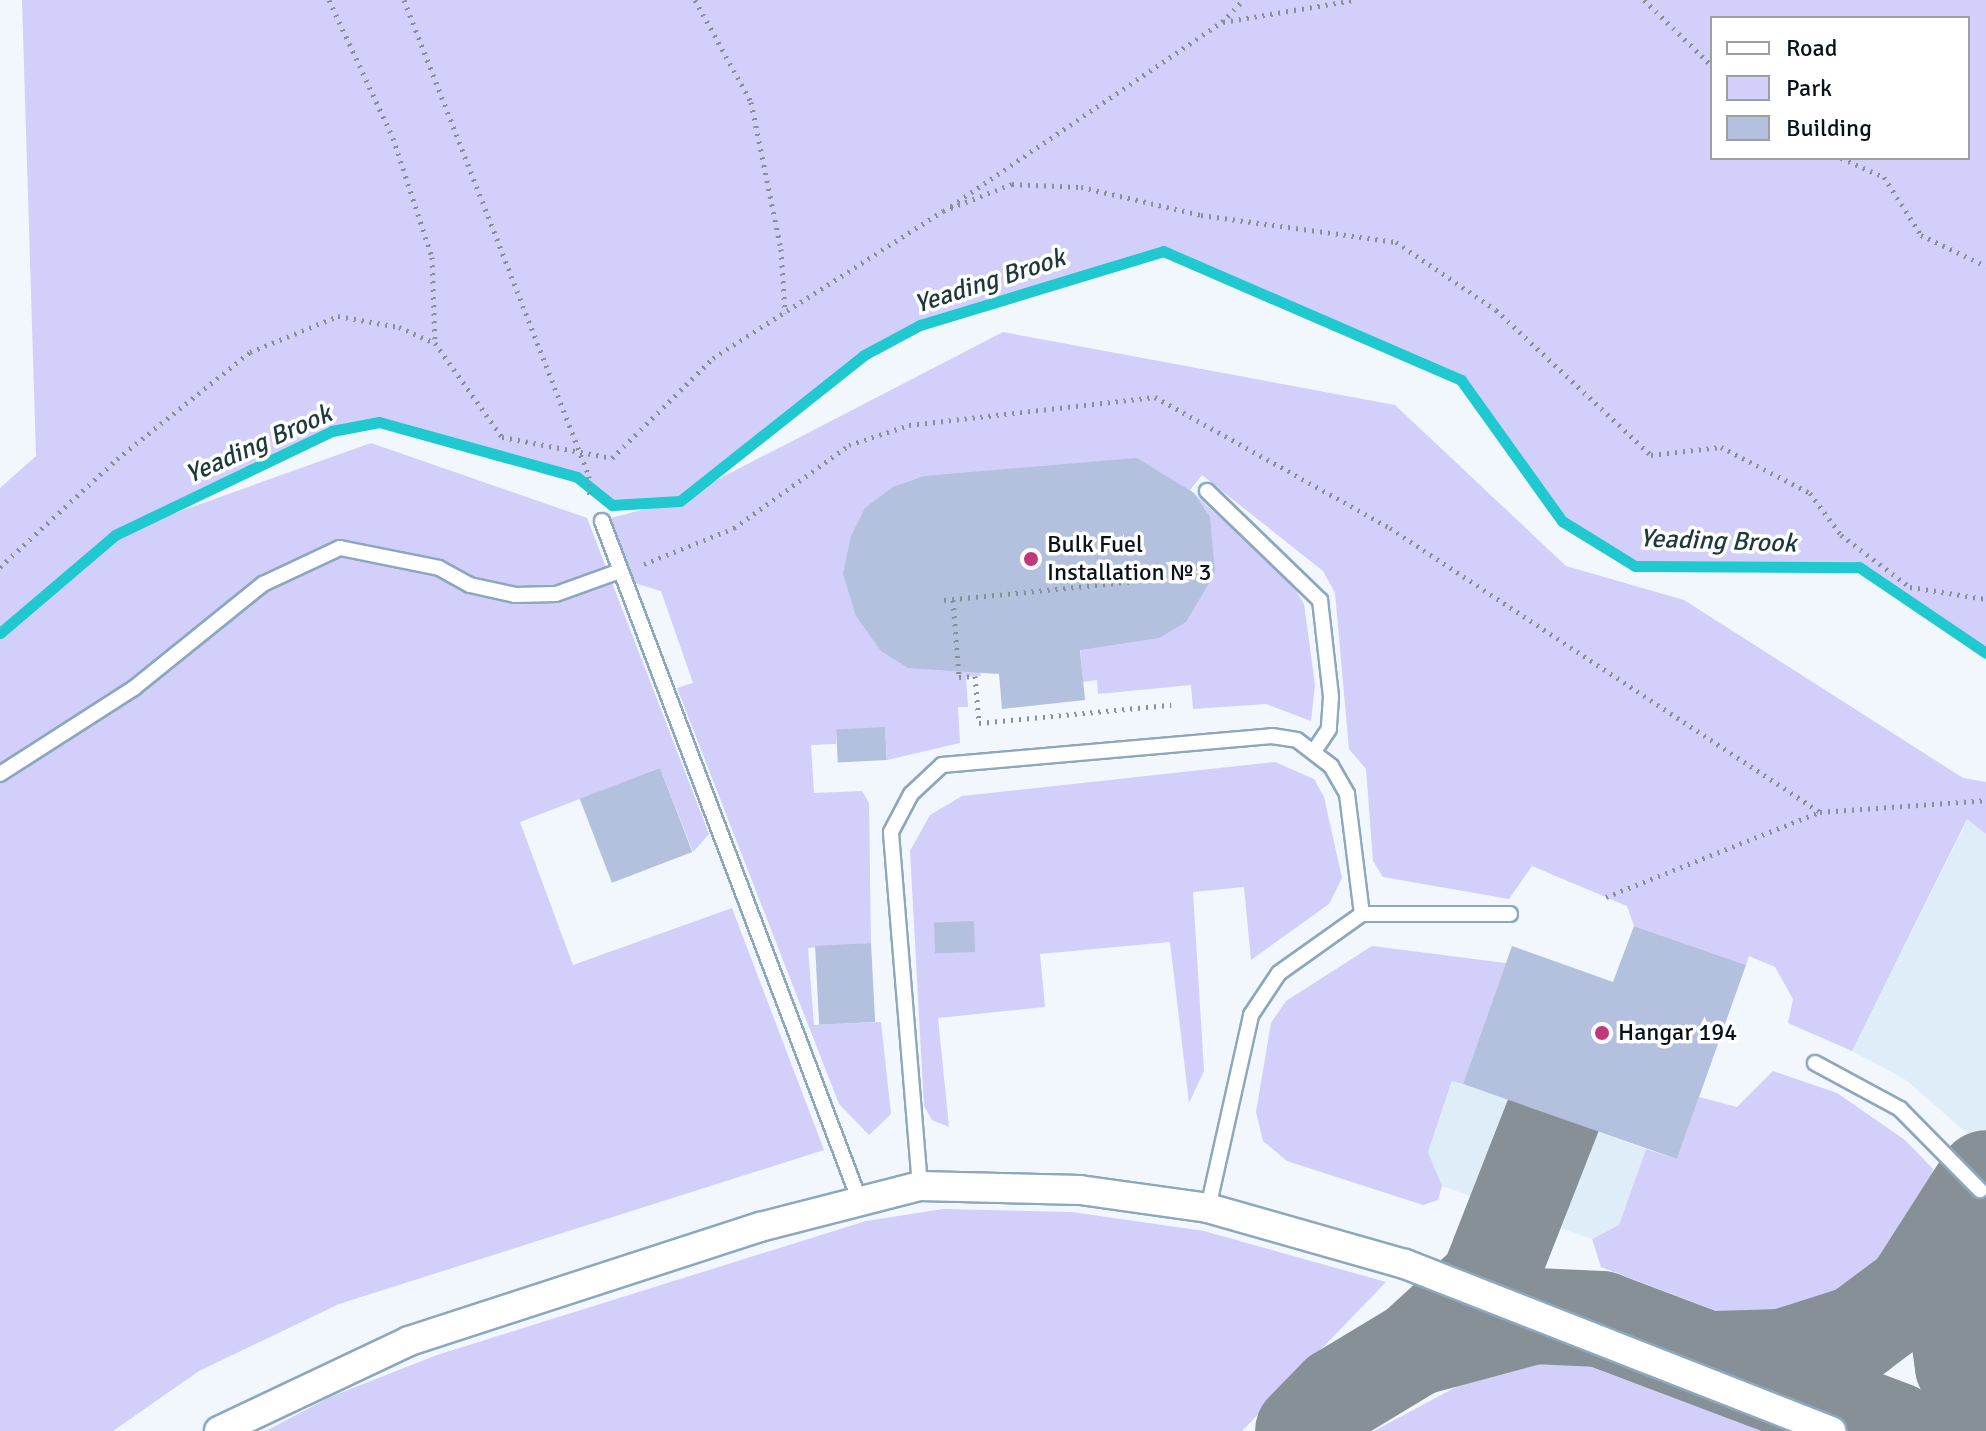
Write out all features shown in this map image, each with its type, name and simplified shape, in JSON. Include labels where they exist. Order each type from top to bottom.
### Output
[{"type":"street","points":[[219,1431],[409,1341],[859,1199],[920,1186],[1080,1190],[1208,1208],[1405,1264],[1831,1431]]},
{"type":"lane","points":[[1207,491],[1320,600],[1331,697],[1329,729],[1315,750]]},
{"type":"lane","points":[[602,521],[859,1199]]},
{"type":"lane","points":[[0,774],[134,688],[263,584],[340,548],[427,565],[515,595],[556,594],[620,571]]},
{"type":"lane","points":[[920,1186],[891,832],[924,779],[942,765],[1272,736],[1315,750],[1347,794],[1362,914]]},
{"type":"lane","points":[[1208,1208],[1261,992],[1362,914],[1510,914]]},
{"type":"lane","points":[[1815,1063],[1900,1109],[1980,1190]]},
{"type":"path","points":[[329,0],[393,138],[432,257],[435,343]]},
{"type":"path","points":[[404,0],[576,452],[589,476],[588,495]]},
{"type":"path","points":[[695,0],[751,102],[781,249],[785,313]]},
{"type":"path","points":[[0,567],[117,459],[250,352],[338,316],[399,327],[435,343],[502,437],[612,458],[713,358],[943,211],[1222,22],[1243,0]]},
{"type":"path","points":[[1222,22],[1355,0]]},
{"type":"path","points":[[1644,0],[1710,64]]},
{"type":"path","points":[[1846,160],[1884,177],[1921,235],[1986,266]]},
{"type":"path","points":[[943,211],[1012,184],[1081,187],[1201,215],[1396,242],[1496,310],[1651,455],[1721,447],[1810,493],[1841,535],[1910,587],[1986,599]]},
{"type":"path","points":[[944,600],[1129,582]]},
{"type":"path","points":[[953,600],[959,677],[975,676],[979,723],[1171,705]]},
{"type":"path","points":[[1606,897],[1820,812]]},
{"type":"shaded area","points":[[1968,819],[1986,834],[1986,1150],[1906,1080],[1852,1051]]},
{"type":"shaded area","points":[[1453,1080],[1646,1149],[1619,1225],[1592,1239],[1442,1186],[1428,1152]]},
{"type":"green space","points":[[22,0],[1986,0],[1986,653],[1859,567],[1635,566],[1562,521],[1461,380],[1163,251],[920,325],[864,355],[684,497],[1003,332],[1395,405],[1566,566],[1684,600],[1963,778],[1986,782],[1986,834],[1967,819],[1852,1051],[1788,1023],[1793,999],[1775,967],[1749,956],[1746,965],[1634,926],[1627,906],[1532,866],[1509,899],[1383,877],[1373,861],[1366,769],[1349,749],[1335,593],[1323,571],[1202,475],[1190,490],[1291,582],[1304,604],[1315,685],[1311,721],[1266,704],[1193,709],[1191,685],[1098,694],[1097,680],[1083,682],[1080,645],[979,654],[981,676],[966,677],[968,707],[958,707],[960,743],[887,760],[885,728],[836,730],[836,744],[811,745],[814,793],[862,791],[869,803],[871,943],[808,948],[814,1025],[881,1022],[891,1114],[869,1135],[839,1104],[677,688],[693,683],[661,591],[634,583],[611,518],[675,501],[612,505],[577,477],[379,422],[332,431],[125,531],[371,443],[587,518],[709,834],[693,852],[660,768],[520,822],[573,965],[732,908],[824,1150],[339,1304],[199,1371],[113,1431],[0,1431],[0,488],[36,456]]},
{"type":"green space","points":[[1275,762],[1314,779],[1324,797],[1342,878],[1329,904],[1251,960],[1244,887],[1193,892],[1204,1071],[1189,1103],[1170,942],[1040,954],[1045,1007],[938,1018],[949,1127],[932,1120],[924,1106],[910,851],[930,815],[962,796]]},
{"type":"green space","points":[[1372,946],[1506,963],[1463,1084],[1452,1081],[1428,1152],[1442,1186],[1438,1200],[1423,1205],[1287,1161],[1263,1141],[1256,1112],[1271,1023],[1286,1001]]},
{"type":"green space","points":[[1773,1071],[1837,1093],[1905,1140],[1933,1169],[1928,1212],[1905,1245],[1859,1284],[1803,1310],[1727,1315],[1601,1267],[1592,1239],[1619,1225],[1646,1149],[1677,1159],[1699,1097],[1737,1107]]},
{"type":"green space","points":[[943,1209],[1072,1212],[1204,1231],[1386,1282],[1242,1431],[266,1431],[330,1397],[437,1355],[866,1221]]},
{"type":"green space","points":[[1590,1358],[1767,1431],[1374,1431],[1471,1379],[1529,1360]]},
{"type":"building","name":"Bulk Fuel Installation № 3","points":[[1137,458],[1194,493],[1210,517],[1215,573],[1186,622],[1159,638],[1080,650],[1085,700],[1002,709],[999,674],[908,668],[881,651],[856,616],[843,574],[851,536],[865,508],[893,487],[924,476]]},
{"type":"building","points":[[885,727],[887,760],[838,763],[836,730]]},
{"type":"building","points":[[660,768],[692,852],[612,883],[580,799]]},
{"type":"building","points":[[974,921],[975,952],[935,953],[934,922]]},
{"type":"building","name":"Hangar 194","points":[[1634,926],[1746,965],[1677,1159],[1463,1084],[1512,946],[1613,982]]},
{"type":"building","points":[[871,943],[875,1022],[819,1025],[815,946]]},
{"type":"waterway","name":"Yeading Brook","points":[[0,633],[115,535],[332,431],[379,422],[577,477],[612,505],[680,501],[864,355],[920,325],[1163,251],[1461,380],[1562,521],[1635,566],[1859,567],[1986,653]]},
{"type":"taxiway","points":[[1416,1348],[1488,1282],[1553,1116]]},
{"type":"taxiway","points":[[1716,1359],[1783,1357],[1858,1333],[1913,1292],[1986,1178]]},
{"type":"taxiway","points":[[1959,1226],[1953,1295],[1963,1366],[1986,1412]]},
{"type":"taxiway","points":[[1303,1431],[1338,1395],[1416,1348],[1535,1316],[1601,1319],[1897,1431]]},
{"type":"place","name":"Bulk Fuel Installation № 3","points":[[1031,559]]},
{"type":"place","name":"Hangar 194","points":[[1602,1033]]}]
